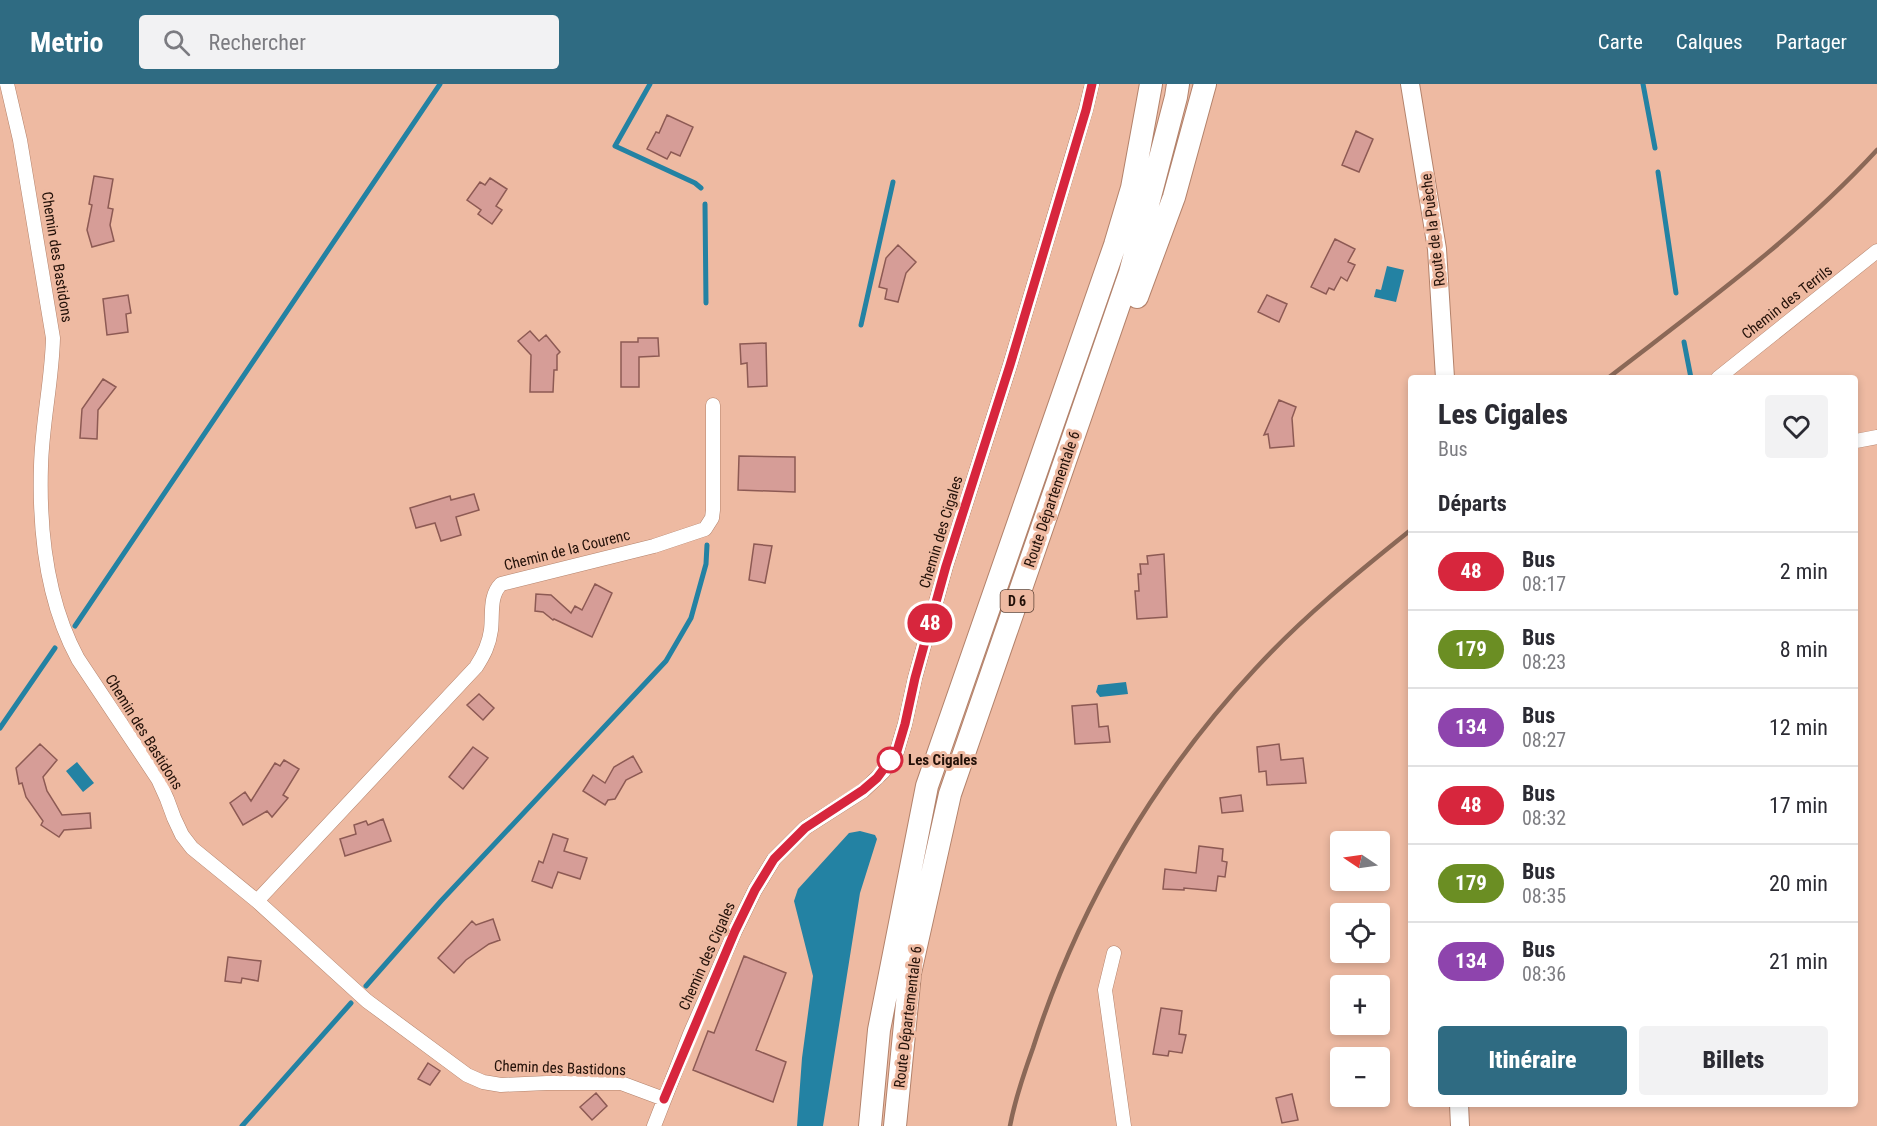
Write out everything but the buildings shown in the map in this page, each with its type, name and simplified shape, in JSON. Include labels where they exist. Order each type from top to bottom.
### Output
[{"type":"highway","points":[[1132,188],[1144,84]]},
{"type":"highway","name":"Route Départementale 6","points":[[870,1126],[879,1030],[927,786],[1115,245],[1132,188],[1151,84]]},
{"type":"highway","name":"Route Départementale 6","points":[[895,1126],[910,973],[950,794],[1130,273],[1178,84]]},
{"type":"highway","points":[[1064,465],[1147,271],[1174,196],[1206,84]]},
{"type":"main road","name":"Route de la Puèche","points":[[1410,84],[1437,249],[1445,375]]},
{"type":"main road","points":[[1459,1107],[1460,1126]]},
{"type":"street","name":"Chemin des Bastidons","points":[[7,84],[20,140],[53,338],[41,466],[42,526],[52,590],[67,638],[78,659],[158,779],[182,835],[192,848],[257,901],[367,1001],[467,1075],[483,1082],[501,1085],[621,1083],[664,1099]]},
{"type":"street","name":"Chemin des Cigales","points":[[654,1126],[735,931],[755,890],[774,859],[805,828],[863,790],[877,778],[897,751],[946,566],[1010,365],[1092,84]]},
{"type":"street","name":"Chemin des Terrils","points":[[1722,375],[1877,251]]},
{"type":"street","name":"Chemin de la Courenc","points":[[257,901],[476,667],[489,642],[492,599],[501,584],[654,546],[705,529],[712,518],[713,510],[713,405]]},
{"type":"street","points":[[1858,441],[1877,437]]},
{"type":"street","points":[[1114,954],[1105,990],[1124,1126]]},
{"type":"water","points":[[1387,266],[1404,270],[1396,302],[1374,297],[1376,289],[1381,290]]},
{"type":"water","points":[[1126,682],[1128,694],[1100,697],[1096,692],[1098,685]]},
{"type":"water","points":[[77,762],[94,783],[83,792],[66,771]]},
{"type":"water","points":[[860,831],[875,835],[877,839],[860,893],[823,1126],[797,1126],[802,1058],[813,976],[794,901],[798,889],[849,833]]},
{"type":"waterway","points":[[75,626],[440,84]]},
{"type":"waterway","points":[[650,84],[615,146],[695,183],[701,188]]},
{"type":"waterway","points":[[1643,84],[1655,148]]},
{"type":"waterway","points":[[1658,172],[1676,293]]},
{"type":"waterway","points":[[861,325],[893,182]]},
{"type":"waterway","points":[[705,204],[706,303]]},
{"type":"waterway","points":[[1684,342],[1690,375]]},
{"type":"waterway","points":[[366,986],[441,901],[666,661],[691,618],[706,564],[707,545]]},
{"type":"waterway","points":[[0,728],[55,648]]},
{"type":"waterway","points":[[242,1126],[351,1003]]},
{"type":"railway","points":[[1612,375],[1747,270],[1814,212],[1877,150]]},
{"type":"railway","points":[[1010,1126],[1026,1067],[1051,996],[1073,944],[1123,846],[1153,799],[1219,710],[1274,649],[1331,596],[1408,532]]},
{"type":"bus line","name":"48","points":[[664,1099],[735,931],[755,890],[774,859],[805,828],[863,790],[877,778],[897,751],[946,566],[1010,365],[1092,84]]},
{"type":"place","name":"Les Cigales","points":[[890,760]]}]
